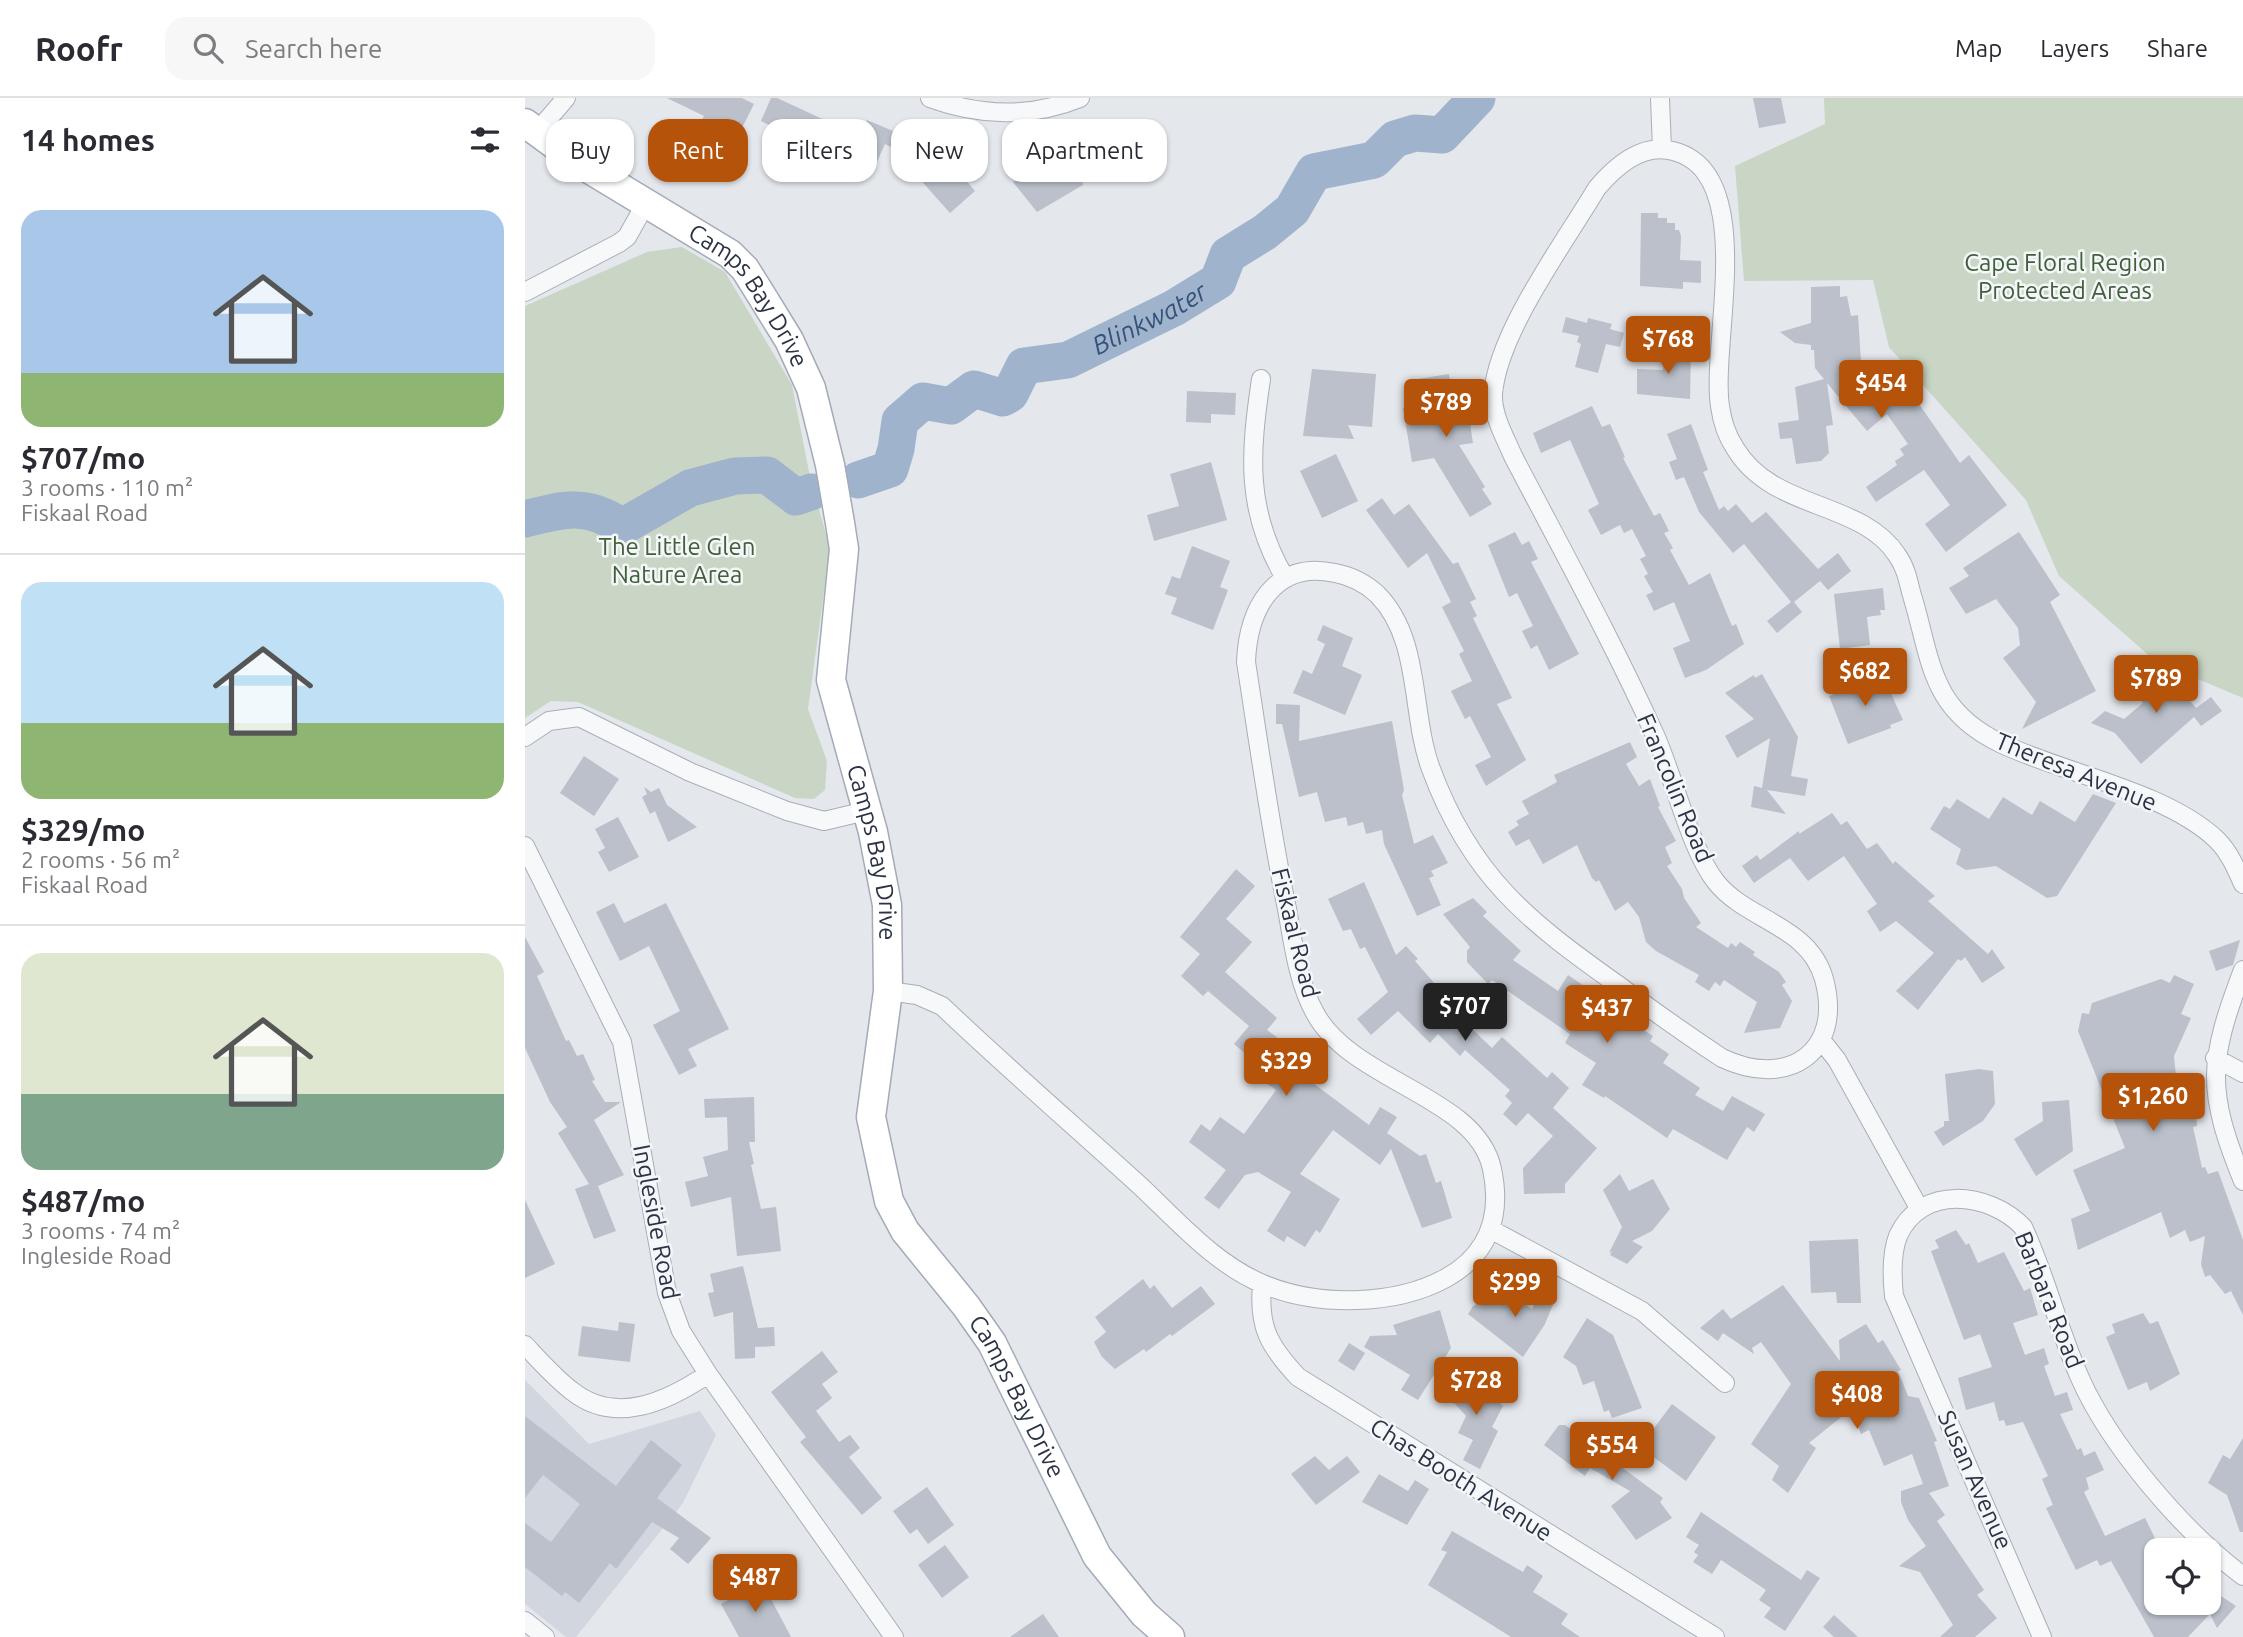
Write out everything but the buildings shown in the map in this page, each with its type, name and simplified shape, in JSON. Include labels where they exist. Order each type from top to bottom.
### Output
[{"type":"main road","name":"Camps Bay Drive","points":[[530,128],[646,204],[730,254],[745,269],[789,340],[811,388],[830,466],[844,550],[831,680],[866,811],[887,905],[888,991],[871,1117],[895,1215],[992,1343],[1097,1556],[1144,1614],[1170,1637]]},
{"type":"street","points":[[530,128],[566,98]]},
{"type":"street","points":[[930,98],[959,107],[994,113],[1046,109],[1080,98]]},
{"type":"street","points":[[1660,98],[1662,149]]},
{"type":"street","name":"Theresa Avenue","points":[[1662,149],[1680,152],[1705,170],[1715,187],[1721,208],[1725,249],[1719,405],[1726,432],[1749,468],[1788,495],[1853,521],[1878,536],[1896,553],[1918,614],[1931,671],[1943,696],[1959,716],[1977,732],[2022,753],[2153,802],[2200,825],[2220,842],[2243,884]]},
{"type":"street","name":"Francolin Road","points":[[1662,149],[1645,151],[1611,172],[1597,188],[1516,324],[1498,367],[1493,397],[1499,425],[1513,456],[1672,773],[1701,858],[1716,882],[1732,898],[1791,933],[1812,953],[1823,975],[1828,997],[1822,1041]]},
{"type":"street","points":[[525,292],[619,243],[627,237],[646,204]]},
{"type":"street","points":[[1261,379],[1252,445],[1256,511],[1272,556],[1285,578],[1311,571],[1341,574],[1368,587],[1388,607],[1402,630],[1423,745],[1431,770],[1464,839],[1483,868],[1531,921],[1695,1041],[1744,1068],[1767,1071],[1788,1068],[1807,1058],[1822,1041],[1837,1060],[1919,1208]]},
{"type":"street","name":"Fiskaal Road","points":[[888,991],[917,995],[942,1006],[1196,1238],[1262,1284],[1331,1298],[1362,1300],[1406,1294],[1427,1287],[1464,1266],[1478,1253],[1492,1230],[1496,1198],[1492,1168],[1483,1143],[1462,1121],[1359,1059],[1335,1040],[1315,1013],[1304,983],[1275,853],[1246,662],[1247,644],[1256,612],[1263,598],[1285,578]]},
{"type":"street","points":[[525,737],[549,721],[579,718],[690,772],[787,811],[824,821],[837,821],[866,811]]},
{"type":"street","name":"Ingleside Road","points":[[525,846],[622,1042],[667,1293],[681,1331],[708,1374],[894,1637]]},
{"type":"street","points":[[2243,970],[2228,1006],[2215,1058],[2218,1111],[2243,1181]]},
{"type":"street","points":[[2215,1058],[2243,1073]]},
{"type":"street","name":"Barbara Road","points":[[1919,1208],[1941,1201],[1974,1200],[2010,1214],[2022,1227],[2081,1381],[2122,1449],[2201,1541],[2243,1576]]},
{"type":"street","name":"Susan Avenue","points":[[1919,1208],[1898,1238],[1892,1277],[1894,1296],[2042,1637]]},
{"type":"street","points":[[1492,1230],[1642,1311],[1725,1382]]},
{"type":"street","name":"Chas Booth Avenue","points":[[1262,1284],[1260,1306],[1266,1337],[1298,1377],[1715,1637]]},
{"type":"street","points":[[525,1345],[573,1392],[599,1406],[640,1407],[670,1398],[708,1374]]},
{"type":"street","points":[[525,1621],[545,1637]]},
{"type":"shaded area","points":[[525,1380],[589,1444],[700,1411],[716,1435],[683,1503],[576,1637],[566,1637],[525,1604]]},
{"type":"green space","name":"Cape Floral Region Protected Areas","points":[[1824,98],[2243,98],[2243,698],[2155,661],[2059,576],[2026,500],[1889,347],[1873,280],[1744,281],[1735,166],[1825,124]]},
{"type":"green space","name":"The Little Glen Nature Area","points":[[682,247],[725,272],[792,385],[811,482],[830,548],[808,709],[827,761],[825,790],[814,799],[795,798],[578,702],[551,701],[525,718],[525,306],[647,252]]},
{"type":"waterway","name":"Blinkwater","points":[[858,480],[890,469],[900,421],[923,401],[951,406],[974,389],[1003,398],[1010,394],[1024,366],[1068,360],[1174,308],[1218,281],[1228,255],[1265,232],[1292,210],[1314,172],[1374,160],[1395,139],[1415,133],[1442,135],[1477,98]]},
{"type":"waterway","name":"Blinkwater","points":[[525,519],[575,510],[598,514],[622,527],[690,488],[735,476],[767,475],[796,497],[811,492]]}]
